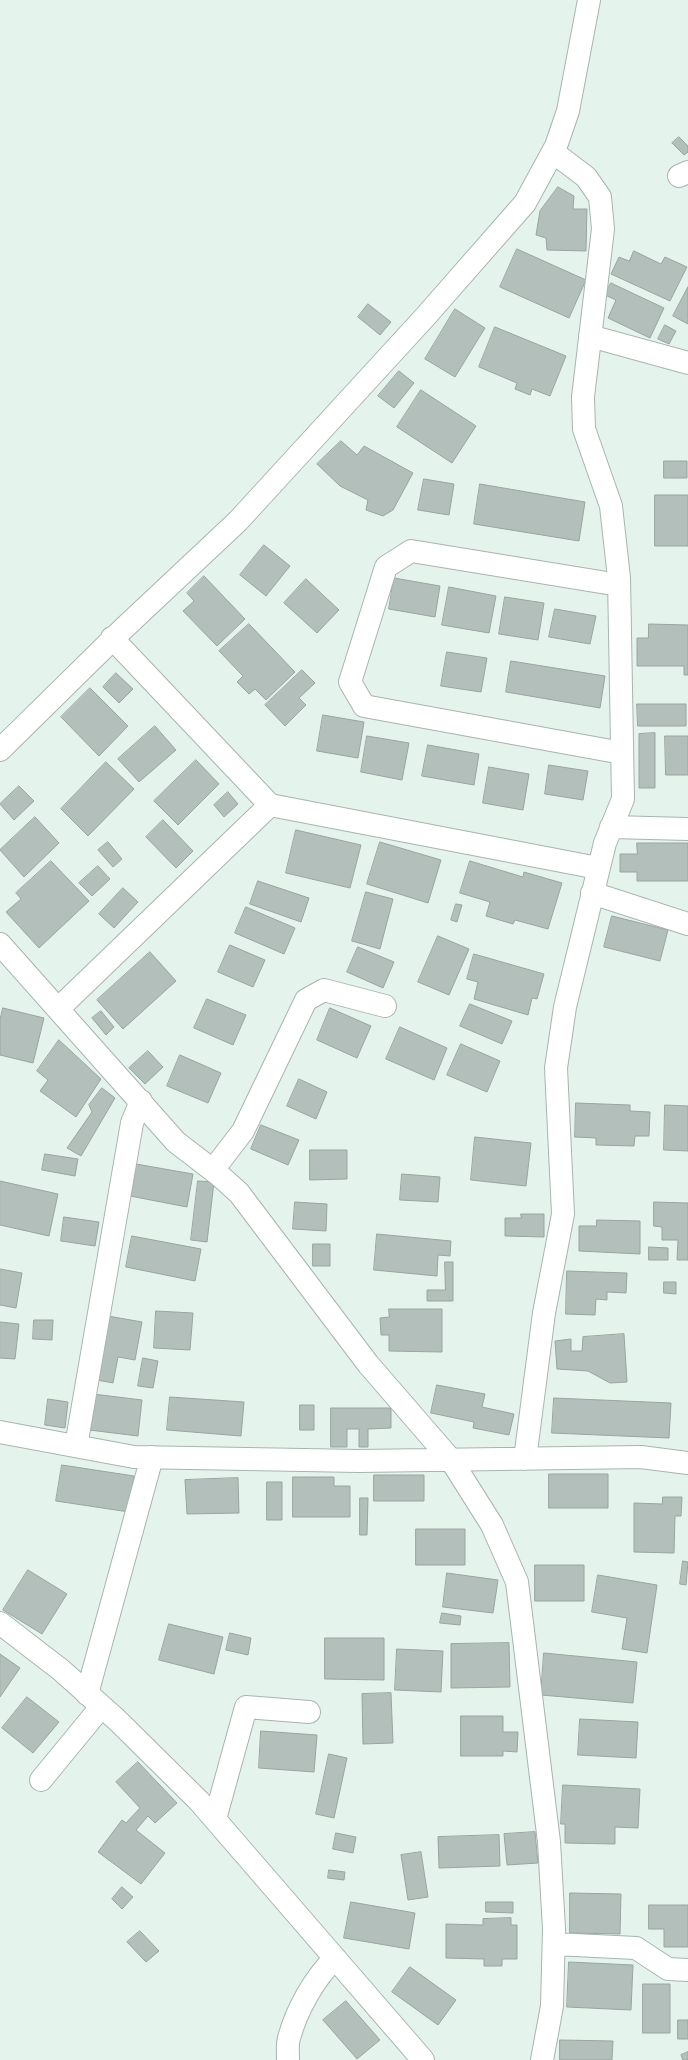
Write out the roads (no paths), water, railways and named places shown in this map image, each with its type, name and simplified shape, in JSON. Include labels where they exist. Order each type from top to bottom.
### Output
[{"type":"street","points":[[0,750],[112,638],[238,522],[425,317],[525,203],[553,152],[568,111],[589,0]]},
{"type":"street","points":[[525,1459],[544,1313],[563,1214],[556,1068],[565,1006],[605,843],[623,799],[619,585],[611,506],[584,429],[583,397],[603,229],[600,197],[586,177],[553,152]]},
{"type":"street","points":[[590,336],[688,363]]},
{"type":"street","points":[[619,585],[412,551],[386,567],[350,682],[364,706],[622,753]]},
{"type":"street","points":[[112,638],[270,805],[598,868]]},
{"type":"street","points":[[58,1009],[270,805]]},
{"type":"street","points":[[611,827],[688,829]]},
{"type":"street","points":[[592,894],[688,924]]},
{"type":"street","points":[[0,944],[176,1142],[213,1170],[239,1193],[368,1364],[451,1460],[492,1525],[517,1582],[549,1842],[554,1944],[552,2006],[542,2060]]},
{"type":"street","points":[[213,1170],[243,1131],[306,1000],[324,990],[385,1006]]},
{"type":"street","points":[[76,1446],[132,1123],[141,1101]]},
{"type":"street","points":[[0,1432],[134,1457],[359,1461],[641,1457],[688,1463]]},
{"type":"street","points":[[41,1780],[94,1700],[152,1457]]},
{"type":"street","points":[[0,1624],[61,1670],[193,1795],[423,2060]]},
{"type":"street","points":[[215,1819],[246,1707],[309,1712]]},
{"type":"street","points":[[554,1944],[636,1948],[668,1969],[688,1970]]},
{"type":"street","points":[[288,2060],[289,2040],[297,2017],[321,1973],[335,1958]]}]
